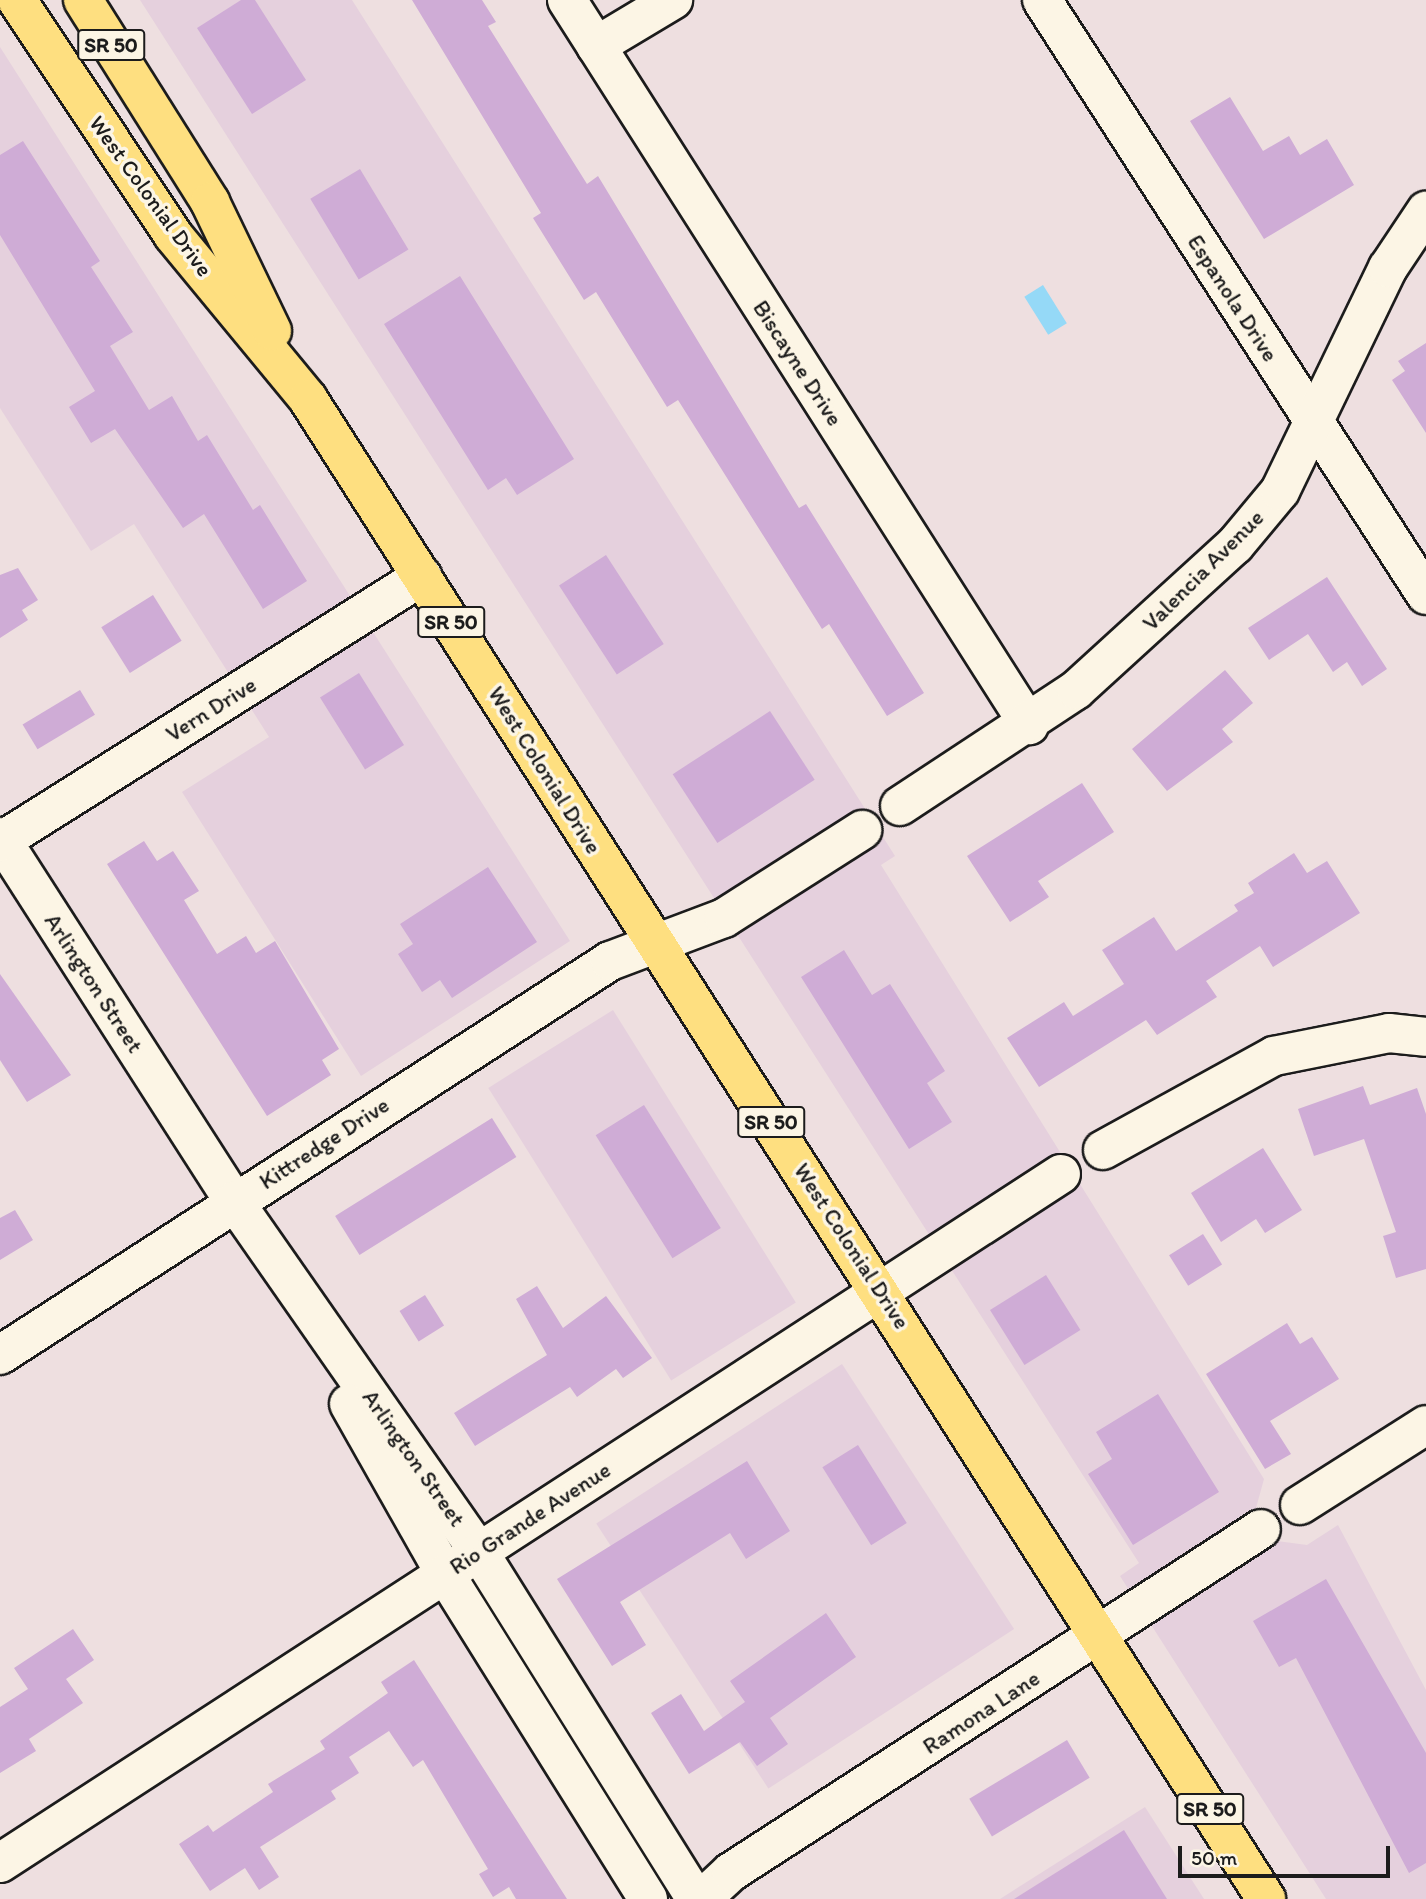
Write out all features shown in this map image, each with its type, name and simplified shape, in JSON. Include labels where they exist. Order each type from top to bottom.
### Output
[{"type":"highway","name":"West Colonial Drive","points":[[17,0],[173,235],[297,384],[656,946],[881,1291],[1266,1899]]},
{"type":"highway","name":"West Colonial Drive","points":[[83,0],[210,202],[297,384]]},
{"type":"street","name":"Biscayne Drive","points":[[567,0],[1029,725]]},
{"type":"street","points":[[596,46],[673,0]]},
{"type":"street","name":"Espanola Drive","points":[[1042,0],[1426,595]]},
{"type":"street","name":"Valencia Avenue","points":[[900,806],[1029,725],[1076,690],[1235,545],[1280,491],[1315,426],[1388,268],[1426,211]]},
{"type":"street","name":"Vern Drive","points":[[1,840],[422,576]]},
{"type":"street","points":[[656,946],[724,918],[862,830]]},
{"type":"street","name":"Arlington Street","points":[[1,840],[234,1201],[479,1552],[696,1899]]},
{"type":"street","name":"Kittredge Drive","points":[[0,1354],[610,961],[656,946]]},
{"type":"street","points":[[1103,1150],[1274,1056],[1389,1033],[1426,1037]]},
{"type":"street","name":"Rio Grande Avenue","points":[[0,1863],[1061,1174]]},
{"type":"street","name":"Arlington Street","points":[[234,1201],[445,1574],[649,1899]]},
{"type":"street","points":[[1300,1505],[1426,1424]]},
{"type":"street","name":"Ramona Lane","points":[[702,1899],[731,1872],[1261,1529]]},
{"type":"shaded area","points":[[140,0],[352,0],[895,856],[881,865],[1264,1479],[1256,1508],[1267,1526],[1277,1541],[1307,1545],[1338,1525],[1426,1690],[1426,1899],[1326,1899],[1120,1576],[1139,1563]]},
{"type":"shaded area","points":[[0,47],[570,941],[361,1076],[182,792],[269,737],[134,524],[91,551],[0,408]]},
{"type":"shaded area","points":[[613,1010],[796,1303],[671,1380],[488,1088]]},
{"type":"shaded area","points":[[842,1364],[1014,1629],[768,1789],[596,1524]]},
{"type":"shaded area","points":[[1145,1807],[1204,1899],[1000,1899]]},
{"type":"water","points":[[1043,285],[1067,323],[1048,335],[1024,297]]},
{"type":"building","points":[[241,0],[255,0],[306,80],[252,114],[197,28]]},
{"type":"building","points":[[412,0],[482,0],[496,22],[488,26],[587,184],[598,176],[799,508],[806,504],[924,693],[887,716],[829,624],[822,629],[678,400],[667,407],[596,292],[584,300],[533,218],[541,213]]},
{"type":"building","points":[[1230,97],[1263,151],[1289,136],[1300,155],[1327,139],[1354,185],[1264,239],[1190,121]]},
{"type":"building","points":[[23,141],[100,261],[91,267],[133,332],[110,346],[149,410],[172,396],[198,441],[207,435],[253,510],[260,505],[307,581],[263,609],[204,514],[183,528],[115,429],[91,443],[69,407],[95,391],[0,235],[0,155]]},
{"type":"building","points":[[360,169],[408,250],[359,279],[310,199]]},
{"type":"building","points":[[460,276],[574,459],[517,495],[506,478],[488,490],[384,324]]},
{"type":"building","points":[[1426,343],[1426,433],[1392,380],[1405,371],[1398,361]]},
{"type":"building","points":[[606,555],[664,644],[617,674],[559,585]]},
{"type":"building","points":[[18,568],[38,600],[22,610],[28,620],[0,638],[0,575]]},
{"type":"building","points":[[1327,577],[1387,669],[1362,686],[1347,662],[1333,672],[1308,634],[1269,660],[1248,628]]},
{"type":"building","points":[[153,595],[182,641],[130,673],[101,627]]},
{"type":"building","points":[[1225,670],[1253,703],[1222,729],[1233,742],[1167,791],[1132,749]]},
{"type":"building","points":[[359,673],[404,745],[365,769],[320,697]]},
{"type":"building","points":[[80,690],[95,715],[38,749],[23,725]]},
{"type":"building","points":[[770,711],[815,780],[717,843],[673,774]]},
{"type":"building","points":[[1082,783],[1114,832],[1038,881],[1049,897],[1010,922],[967,856]]},
{"type":"building","points":[[144,841],[157,861],[173,851],[199,891],[184,900],[217,954],[246,936],[256,953],[275,941],[339,1049],[322,1060],[331,1075],[267,1116],[107,864]]},
{"type":"building","points":[[1294,853],[1307,873],[1327,861],[1360,913],[1273,967],[1260,946],[1206,981],[1217,997],[1157,1035],[1146,1020],[1039,1087],[1007,1038],[1064,1002],[1073,1016],[1124,984],[1102,950],[1154,917],[1176,951],[1238,911],[1234,905],[1254,893],[1248,883]]},
{"type":"building","points":[[488,867],[537,942],[452,998],[440,980],[422,992],[398,954],[413,944],[400,924]]},
{"type":"building","points":[[844,950],[872,995],[890,984],[945,1071],[927,1083],[952,1122],[909,1149],[801,977]]},
{"type":"building","points":[[0,974],[71,1075],[27,1102],[0,1060]]},
{"type":"building","points":[[1363,1086],[1370,1105],[1417,1088],[1426,1114],[1426,1269],[1396,1278],[1383,1236],[1396,1232],[1364,1139],[1314,1156],[1298,1109]]},
{"type":"building","points":[[644,1105],[721,1228],[672,1258],[596,1135]]},
{"type":"building","points":[[492,1118],[516,1157],[359,1255],[335,1216]]},
{"type":"building","points":[[1263,1148],[1302,1210],[1265,1233],[1256,1219],[1221,1242],[1191,1193]]},
{"type":"building","points":[[15,1210],[33,1240],[0,1260],[0,1218]]},
{"type":"building","points":[[1203,1234],[1222,1265],[1188,1286],[1169,1255]]},
{"type":"building","points":[[1046,1275],[1080,1330],[1024,1365],[990,1310]]},
{"type":"building","points":[[537,1286],[563,1328],[606,1296],[652,1358],[623,1378],[616,1369],[577,1397],[570,1387],[475,1446],[454,1413],[547,1355],[516,1299]]},
{"type":"building","points":[[425,1295],[444,1326],[419,1341],[400,1311]]},
{"type":"building","points":[[1287,1323],[1300,1344],[1312,1337],[1339,1379],[1270,1421],[1291,1454],[1265,1469],[1206,1374]]},
{"type":"building","points":[[1158,1394],[1219,1492],[1133,1545],[1088,1474],[1112,1459],[1096,1432]]},
{"type":"building","points":[[858,1445],[907,1523],[871,1545],[822,1467]]},
{"type":"building","points":[[747,1461],[790,1531],[746,1559],[730,1533],[620,1602],[646,1645],[612,1666],[557,1579]]},
{"type":"building","points":[[1326,1579],[1426,1753],[1426,1863],[1409,1873],[1296,1658],[1279,1667],[1253,1621]]},
{"type":"building","points":[[826,1613],[856,1657],[770,1718],[788,1744],[757,1766],[740,1742],[689,1774],[651,1713],[681,1694],[704,1731],[745,1702],[730,1681]]},
{"type":"building","points":[[73,1629],[94,1660],[66,1679],[83,1703],[29,1739],[36,1751],[0,1773],[0,1707],[28,1689],[14,1668]]},
{"type":"building","points":[[414,1660],[567,1899],[516,1899],[509,1887],[493,1897],[479,1874],[488,1869],[423,1760],[413,1767],[389,1731],[349,1757],[359,1773],[331,1791],[336,1799],[260,1847],[279,1877],[259,1890],[245,1868],[210,1891],[179,1844],[208,1825],[213,1832],[273,1792],[268,1784],[325,1749],[320,1741],[388,1693],[381,1682]]},
{"type":"building","points":[[1067,1740],[1090,1778],[992,1836],[969,1799]]},
{"type":"building","points":[[1124,1830],[1167,1899],[1014,1899]]}]
